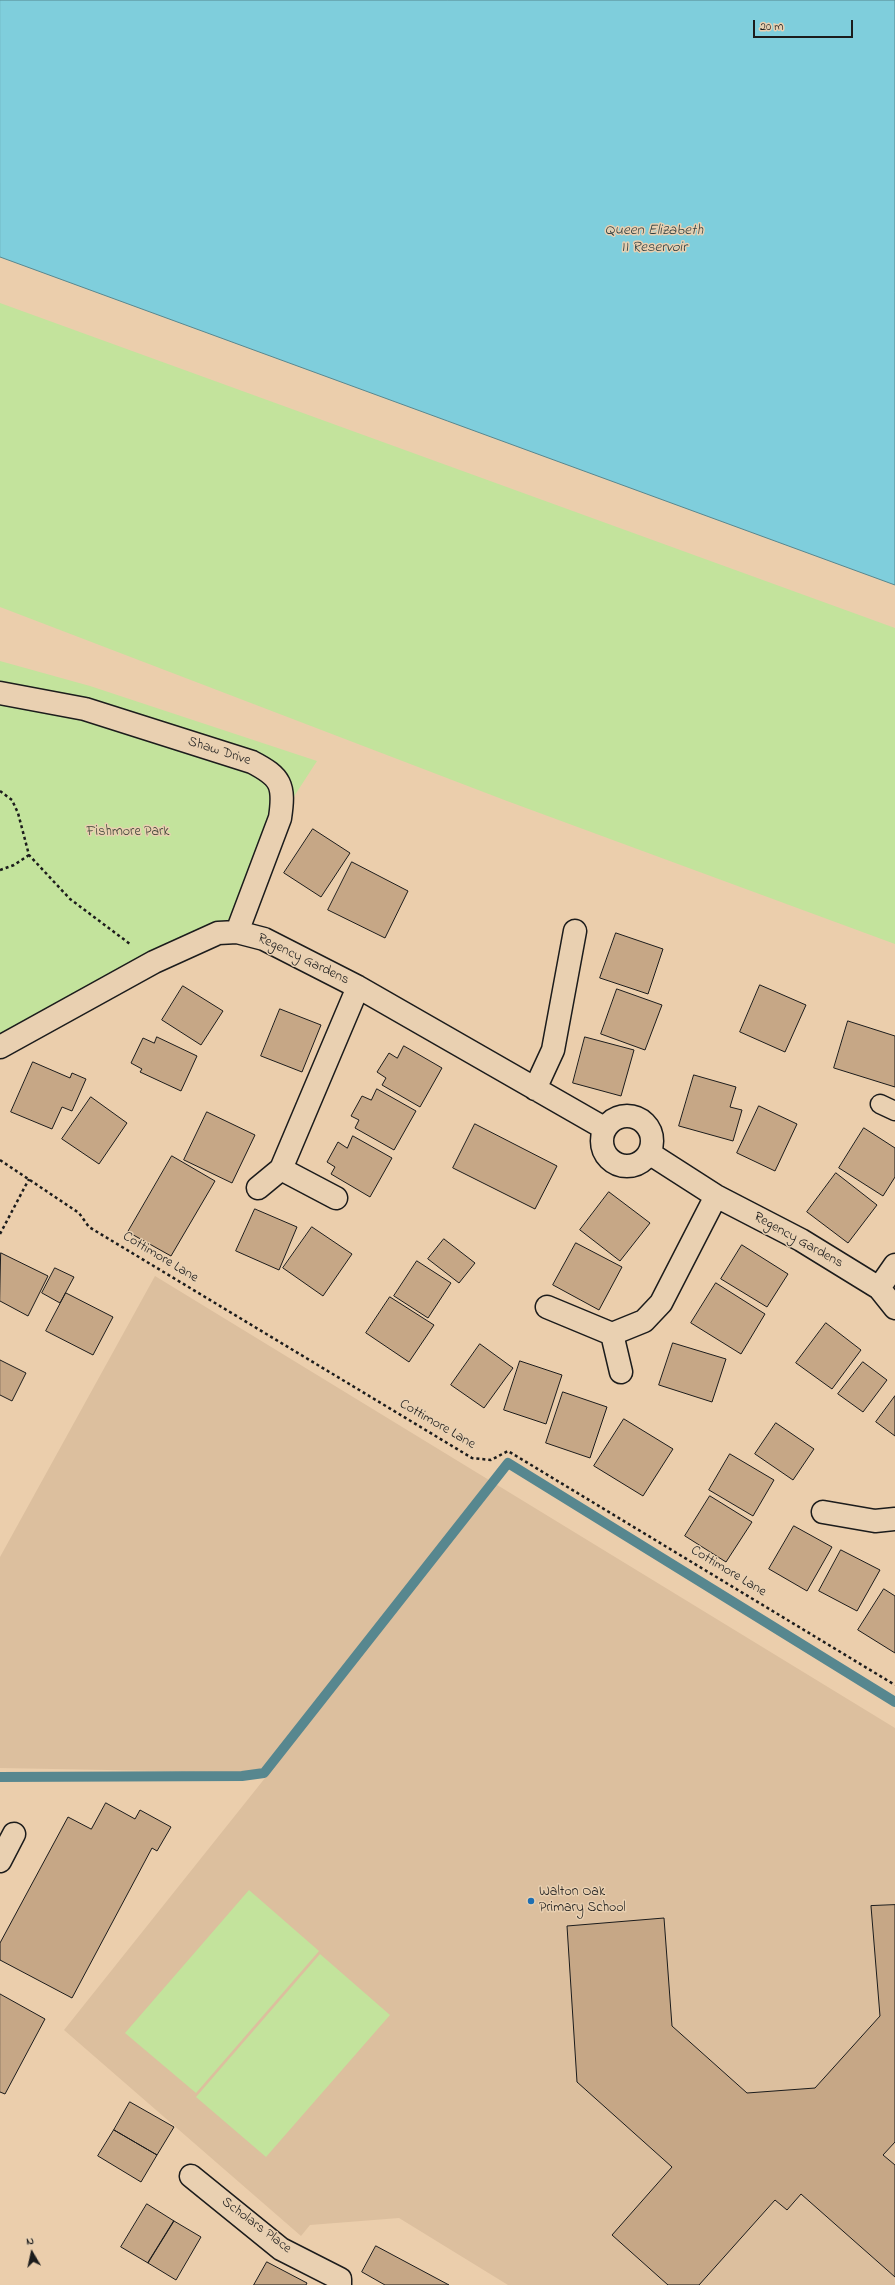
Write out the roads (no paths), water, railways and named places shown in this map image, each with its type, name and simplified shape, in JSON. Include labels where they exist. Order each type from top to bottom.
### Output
[{"type":"street","name":"Shaw Drive","points":[[0,693],[84,709],[252,762],[267,770],[280,783],[283,799],[280,818],[237,932]]},
{"type":"street","points":[[535,1089],[553,1050],[576,931]]},
{"type":"street","name":"Regency Gardens","points":[[0,1047],[154,962],[218,934],[237,932],[264,939],[358,987],[604,1128]]},
{"type":"street","points":[[258,1188],[281,1169],[358,987]]},
{"type":"street","points":[[628,1115],[640,1119],[649,1128],[652,1143],[649,1153],[640,1162],[627,1166],[614,1163],[605,1154],[601,1144],[604,1128],[613,1119],[628,1115]]},
{"type":"street","name":"Regency Gardens","points":[[649,1153],[716,1196],[801,1240],[879,1288],[895,1308]]},
{"type":"street","points":[[281,1169],[336,1198]]},
{"type":"street","points":[[547,1307],[612,1334],[644,1321],[661,1303],[716,1196]]},
{"type":"street","points":[[879,1288],[895,1265]]},
{"type":"street","points":[[612,1334],[621,1372]]},
{"type":"street","points":[[823,1512],[875,1520],[895,1519]]},
{"type":"street","points":[[0,1861],[14,1834]]},
{"type":"street","name":"Scholars Place","points":[[191,2176],[282,2248],[340,2279],[340,2285]]},
{"type":"water","name":"Queen Elizabeth II Reservoir","points":[[0,0],[895,0],[895,585],[0,257]]},
{"type":"waterway","points":[[0,1777],[242,1776],[264,1773],[508,1463],[895,1702]]},
{"type":"place","name":"Walton Oak Primary School","points":[[531,1901]]},
{"type":"park label","name":"Fishmore Park","points":[[128,833]]}]
